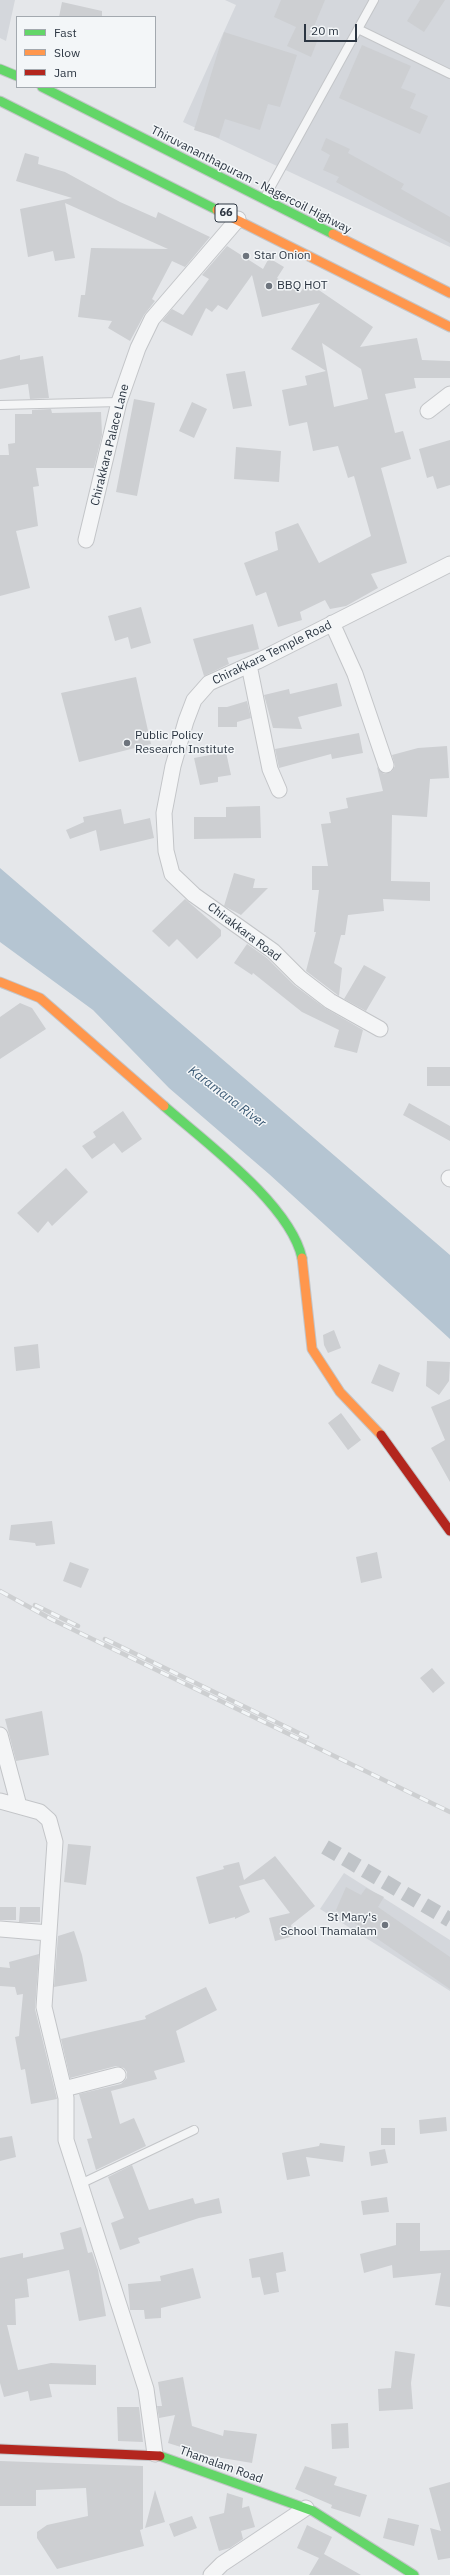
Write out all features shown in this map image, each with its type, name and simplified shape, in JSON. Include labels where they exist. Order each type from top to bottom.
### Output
[{"type":"street","points":[[0,68],[16,76]]},
{"type":"street","name":"Thiruvananthapuram - Nagercoil Highway","points":[[44,88],[263,200],[450,293]]},
{"type":"street","name":"66","points":[[0,101],[238,219],[366,286],[450,327]]},
{"type":"street","name":"Chirakkara Palace Lane","points":[[86,540],[119,402],[138,348],[152,319],[238,219]]},
{"type":"street","points":[[428,411],[450,394]]},
{"type":"street","name":"Chirakkara Temple Road","points":[[166,851],[164,814],[173,766],[194,700],[209,683],[249,665],[450,564]]},
{"type":"street","points":[[332,623],[355,674],[386,765]]},
{"type":"street","points":[[249,665],[270,769],[279,790]]},
{"type":"street","name":"Chirakkara Road","points":[[166,851],[172,874],[194,895],[273,951],[300,978],[356,1018],[380,1029]]},
{"type":"street","points":[[0,982],[40,998],[258,1188],[285,1222],[302,1256],[312,1349],[325,1372],[340,1392],[379,1432],[450,1531]]},
{"type":"street","points":[[0,1735],[19,1806]]},
{"type":"street","points":[[0,1801],[40,1812],[49,1820],[55,1842],[44,2008],[66,2098],[66,2140],[78,2185],[146,2389],[155,2454]]},
{"type":"street","points":[[0,1929],[49,1933]]},
{"type":"street","points":[[64,2089],[118,2075]]},
{"type":"street","name":"Thamalam Road","points":[[1,2447],[155,2454],[306,2508],[414,2575]]},
{"type":"street","points":[[211,2575],[222,2564],[306,2508]]},
{"type":"lane","points":[[263,200],[374,0]]},
{"type":"lane","points":[[358,29],[450,74]]},
{"type":"lane","points":[[0,406],[119,402]]},
{"type":"lane","points":[[78,2185],[194,2130]]},
{"type":"shaded area","points":[[0,0],[15,0],[6,41],[0,38]]},
{"type":"shaded area","points":[[225,0],[450,0],[450,247],[183,122],[236,5]]},
{"type":"shaded area","name":"St Mary's School Thamalam","points":[[344,1873],[450,1940],[450,1991],[320,1909]]},
{"type":"water","name":"Karamana River","points":[[0,868],[450,1255],[450,1339],[269,1174],[169,1088],[93,1010],[0,942]]},
{"type":"building","points":[[281,0],[325,0],[310,36],[318,39],[311,57],[287,46],[296,27],[274,17]]},
{"type":"building","points":[[420,0],[445,0],[424,32],[407,21]]},
{"type":"building","points":[[62,2],[102,11],[102,16],[59,16]]},
{"type":"building","points":[[224,32],[297,55],[280,107],[268,104],[260,130],[225,119],[219,138],[194,130]]},
{"type":"building","points":[[362,45],[411,66],[401,88],[416,94],[410,108],[428,116],[420,134],[339,98]]},
{"type":"building","points":[[326,138],[350,149],[348,153],[404,184],[401,189],[450,217],[450,243],[336,182],[339,177],[323,170],[330,155],[321,150]]},
{"type":"building","points":[[25,153],[39,157],[38,164],[65,172],[120,202],[156,218],[158,212],[210,237],[185,267],[172,261],[152,299],[155,301],[144,315],[130,341],[108,328],[112,321],[78,317],[81,295],[85,295],[91,248],[168,249],[65,203],[75,258],[55,261],[53,251],[28,257],[20,209],[72,198],[16,181]]},
{"type":"building","points":[[227,246],[263,269],[269,258],[284,267],[277,278],[300,293],[307,282],[373,327],[360,347],[417,338],[422,360],[450,361],[450,378],[414,378],[416,388],[385,394],[395,433],[403,431],[411,459],[381,468],[407,563],[371,574],[378,588],[346,606],[330,609],[325,600],[300,612],[302,620],[278,627],[266,592],[256,596],[244,563],[278,550],[275,532],[298,523],[319,563],[371,536],[354,476],[348,478],[338,446],[313,451],[307,422],[289,426],[282,390],[307,385],[305,376],[326,371],[291,349],[320,303],[262,317],[252,275],[227,310],[218,305],[212,312],[206,308],[192,336],[162,321],[172,309],[183,315],[209,279],[202,275]],"holes":[[[322,343],[361,369],[368,399],[334,407]]]},
{"type":"building","points":[[20,355],[20,360],[43,356],[49,398],[30,399],[28,384],[0,389],[0,360]]},
{"type":"building","points":[[245,371],[252,406],[233,409],[226,374]]},
{"type":"building","points":[[134,399],[155,403],[137,496],[116,492]]},
{"type":"building","points":[[192,402],[207,409],[194,438],[179,431]]},
{"type":"building","points":[[51,409],[52,413],[101,412],[102,435],[94,468],[36,468],[39,486],[33,487],[38,526],[16,531],[30,588],[0,596],[0,455],[9,455],[8,444],[15,443],[15,414],[32,414],[32,410]]},
{"type":"building","points":[[450,440],[450,485],[437,489],[433,476],[427,478],[419,449]]},
{"type":"building","points":[[236,447],[281,451],[279,482],[234,479]]},
{"type":"building","points":[[141,607],[151,643],[131,649],[128,637],[115,641],[108,616]]},
{"type":"building","points":[[253,624],[259,649],[227,658],[229,664],[204,676],[193,639]]},
{"type":"building","points":[[136,677],[151,744],[79,762],[61,693]]},
{"type":"building","points":[[337,683],[342,706],[298,717],[302,729],[273,728],[264,695],[289,689],[290,694]]},
{"type":"building","points":[[247,701],[251,718],[237,722],[237,727],[218,727],[218,707],[227,707]]},
{"type":"building","points":[[359,733],[363,753],[332,759],[331,754],[279,768],[275,749]]},
{"type":"building","points":[[447,746],[449,778],[430,779],[427,817],[392,815],[391,881],[430,882],[430,901],[383,899],[384,911],[348,915],[345,935],[341,935],[334,963],[342,968],[339,996],[306,971],[316,932],[314,932],[319,890],[312,890],[312,866],[328,866],[321,824],[331,823],[329,812],[348,808],[346,798],[383,791],[377,767],[384,774],[392,771],[395,766],[392,755],[418,748]]},
{"type":"building","points":[[226,752],[231,775],[218,777],[218,782],[200,785],[194,758]]},
{"type":"building","points":[[260,806],[261,838],[194,839],[194,817],[226,817],[226,807]]},
{"type":"building","points":[[121,809],[124,824],[150,818],[154,838],[100,851],[96,830],[70,839],[66,830],[84,822],[83,817]]},
{"type":"building","points":[[234,873],[255,879],[253,888],[268,888],[241,915],[224,906]]},
{"type":"building","points":[[185,899],[221,930],[221,936],[197,959],[177,939],[169,947],[152,931]]},
{"type":"building","points":[[247,944],[267,958],[294,985],[325,1008],[363,1030],[357,1053],[334,1047],[339,1030],[302,1012],[253,973],[252,975],[234,963]]},
{"type":"building","points":[[364,965],[386,977],[366,1011],[344,999]]},
{"type":"building","points":[[20,1003],[32,1008],[46,1029],[0,1059],[0,1017]]},
{"type":"building","points":[[427,1067],[450,1067],[450,1086],[427,1086]]},
{"type":"building","points":[[409,1103],[450,1126],[450,1141],[403,1115]]},
{"type":"building","points":[[123,1111],[142,1139],[122,1153],[114,1143],[92,1159],[82,1146],[96,1137],[93,1132]]},
{"type":"building","points":[[66,1168],[88,1192],[52,1226],[48,1221],[38,1233],[17,1213]]},
{"type":"building","points":[[334,1330],[341,1348],[328,1353],[324,1345],[323,1335]]},
{"type":"building","points":[[38,1344],[40,1368],[16,1371],[14,1347]]},
{"type":"building","points":[[427,1361],[450,1362],[449,1381],[439,1395],[426,1386]]},
{"type":"building","points":[[379,1364],[400,1373],[393,1392],[371,1383]]},
{"type":"building","points":[[450,1399],[450,1482],[431,1448],[445,1440],[431,1407]]},
{"type":"building","points":[[341,1413],[361,1440],[348,1450],[328,1423]]},
{"type":"building","points":[[52,1521],[55,1544],[36,1546],[35,1543],[9,1540],[11,1525]]},
{"type":"building","points":[[377,1552],[382,1578],[361,1583],[356,1557]]},
{"type":"building","points":[[70,1562],[89,1569],[81,1588],[63,1581]]},
{"type":"building","points":[[432,1668],[445,1683],[433,1693],[420,1678]]},
{"type":"building","points":[[42,1711],[49,1755],[16,1761],[5,1719]]},
{"type":"building","points":[[68,1844],[91,1846],[86,1885],[64,1882]]},
{"type":"building","points":[[275,1856],[315,1906],[291,1925],[294,1936],[275,1941],[269,1918],[290,1913],[264,1879],[239,1886],[250,1912],[235,1919],[235,1917],[209,1924],[196,1877],[224,1869],[223,1866],[239,1862],[244,1880]]},
{"type":"building","name":"St Mary's School Thamalam","points":[[346,1887],[361,1895],[366,1888],[384,1897],[378,1907],[450,1957],[450,1989],[336,1910]]},
{"type":"building","points":[[0,1907],[16,1907],[16,1920],[0,1920]]},
{"type":"building","points":[[20,1907],[40,1907],[40,1922],[19,1922]]},
{"type":"building","points":[[74,1931],[82,1955],[87,1981],[54,1987],[58,1936]]},
{"type":"building","points":[[39,1954],[35,2009],[57,2099],[31,2104],[25,2069],[21,2070],[15,2037],[19,2036],[23,1994],[17,1995],[15,1987],[0,1986],[0,1967],[10,1968],[9,1962]]},
{"type":"building","points":[[206,1987],[217,2010],[176,2031],[185,2062],[154,2071],[157,2079],[111,2091],[120,2124],[134,2118],[146,2146],[96,2170],[87,2139],[92,2138],[79,2094],[121,2084],[127,2078],[127,2072],[124,2068],[116,2066],[70,2078],[61,2039],[146,2019],[145,2016]]},
{"type":"building","points":[[446,2117],[447,2131],[420,2134],[419,2120]]},
{"type":"building","points":[[381,2128],[395,2128],[395,2145],[381,2145]]},
{"type":"building","points":[[12,2136],[16,2157],[0,2161],[0,2138]]},
{"type":"building","points":[[320,2143],[345,2146],[343,2162],[306,2157],[310,2176],[287,2180],[282,2153],[319,2146]]},
{"type":"building","points":[[385,2149],[388,2163],[371,2166],[369,2152]]},
{"type":"building","points":[[132,2165],[149,2210],[193,2198],[195,2204],[219,2198],[222,2213],[199,2218],[138,2238],[140,2243],[120,2250],[111,2223],[124,2218],[108,2177]]},
{"type":"building","points":[[387,2197],[389,2212],[363,2215],[361,2201]]},
{"type":"building","points":[[396,2223],[420,2223],[420,2251],[450,2250],[450,2307],[435,2305],[441,2273],[393,2278],[392,2265],[364,2273],[360,2254],[396,2245]]},
{"type":"building","points":[[81,2227],[88,2253],[92,2252],[98,2270],[106,2316],[79,2321],[69,2270],[27,2279],[29,2297],[15,2299],[16,2325],[7,2325],[18,2370],[51,2363],[96,2365],[96,2385],[49,2384],[52,2397],[30,2401],[28,2391],[4,2397],[0,2383],[0,2258],[23,2253],[23,2258],[64,2249],[60,2233]]},
{"type":"building","points":[[283,2252],[286,2271],[276,2273],[279,2292],[264,2295],[260,2277],[252,2278],[249,2259]]},
{"type":"building","points":[[193,2268],[201,2298],[161,2308],[161,2318],[145,2319],[144,2310],[130,2310],[128,2284],[161,2281],[160,2276]]},
{"type":"building","points":[[395,2351],[415,2354],[411,2383],[413,2409],[379,2411],[378,2389],[391,2388]]},
{"type":"building","points":[[183,2377],[192,2426],[223,2436],[224,2430],[257,2434],[252,2463],[210,2456],[168,2443],[175,2415],[159,2418],[157,2406],[162,2406],[158,2382]]},
{"type":"building","points":[[117,2407],[139,2407],[143,2442],[118,2441]]},
{"type":"building","points":[[348,2423],[349,2448],[332,2449],[331,2424]]},
{"type":"building","points":[[0,2461],[143,2466],[143,2529],[140,2530],[144,2546],[57,2569],[37,2538],[37,2532],[47,2525],[88,2516],[86,2488],[36,2490],[36,2506],[0,2506]]},
{"type":"building","points":[[305,2466],[337,2477],[334,2485],[367,2495],[360,2517],[331,2508],[332,2505],[295,2489]]},
{"type":"building","points":[[450,2482],[450,2558],[438,2560],[430,2528],[441,2531],[429,2488]]},
{"type":"building","points":[[155,2490],[165,2522],[145,2528]]},
{"type":"building","points":[[227,2493],[243,2498],[242,2508],[249,2506],[255,2527],[241,2531],[243,2539],[230,2548],[219,2551],[209,2517],[224,2513]]},
{"type":"building","points":[[192,2516],[197,2528],[174,2537],[169,2524]]},
{"type":"building","points":[[388,2518],[419,2525],[414,2546],[383,2538]]},
{"type":"building","points":[[307,2525],[332,2537],[324,2554],[361,2575],[309,2575],[319,2558],[297,2548]]},
{"type":"tunnel","points":[[325,1847],[450,1920]]},
{"type":"railway","points":[[0,1591],[51,1619],[450,1812]]},
{"type":"railway","points":[[35,1605],[78,1626]]},
{"type":"railway","points":[[105,1639],[307,1737]]},
{"type":"traffic: fast","points":[[0,69],[16,76]]},
{"type":"traffic: fast","points":[[44,88],[333,234]]},
{"type":"traffic: fast","points":[[0,101],[217,210]]},
{"type":"traffic: fast","points":[[164,1106],[223,1156],[264,1196],[281,1217],[294,1237],[302,1258]]},
{"type":"traffic: fast","points":[[160,2456],[313,2511],[414,2575]]},
{"type":"traffic: slow","points":[[217,210],[450,327]]},
{"type":"traffic: slow","points":[[333,234],[450,293]]},
{"type":"traffic: slow","points":[[0,982],[40,998],[164,1106]]},
{"type":"traffic: slow","points":[[302,1258],[312,1349],[340,1392],[381,1435]]},
{"type":"traffic: jam","points":[[381,1435],[450,1531]]},
{"type":"traffic: jam","points":[[0,2449],[160,2456]]},
{"type":"place","name":"Star Onion","points":[[246,256]]},
{"type":"place","name":"BBQ HOT","points":[[269,286]]},
{"type":"place","name":"Public Policy Research Institute","points":[[127,743]]},
{"type":"place","name":"St Mary's School Thamalam","points":[[385,1925]]}]
